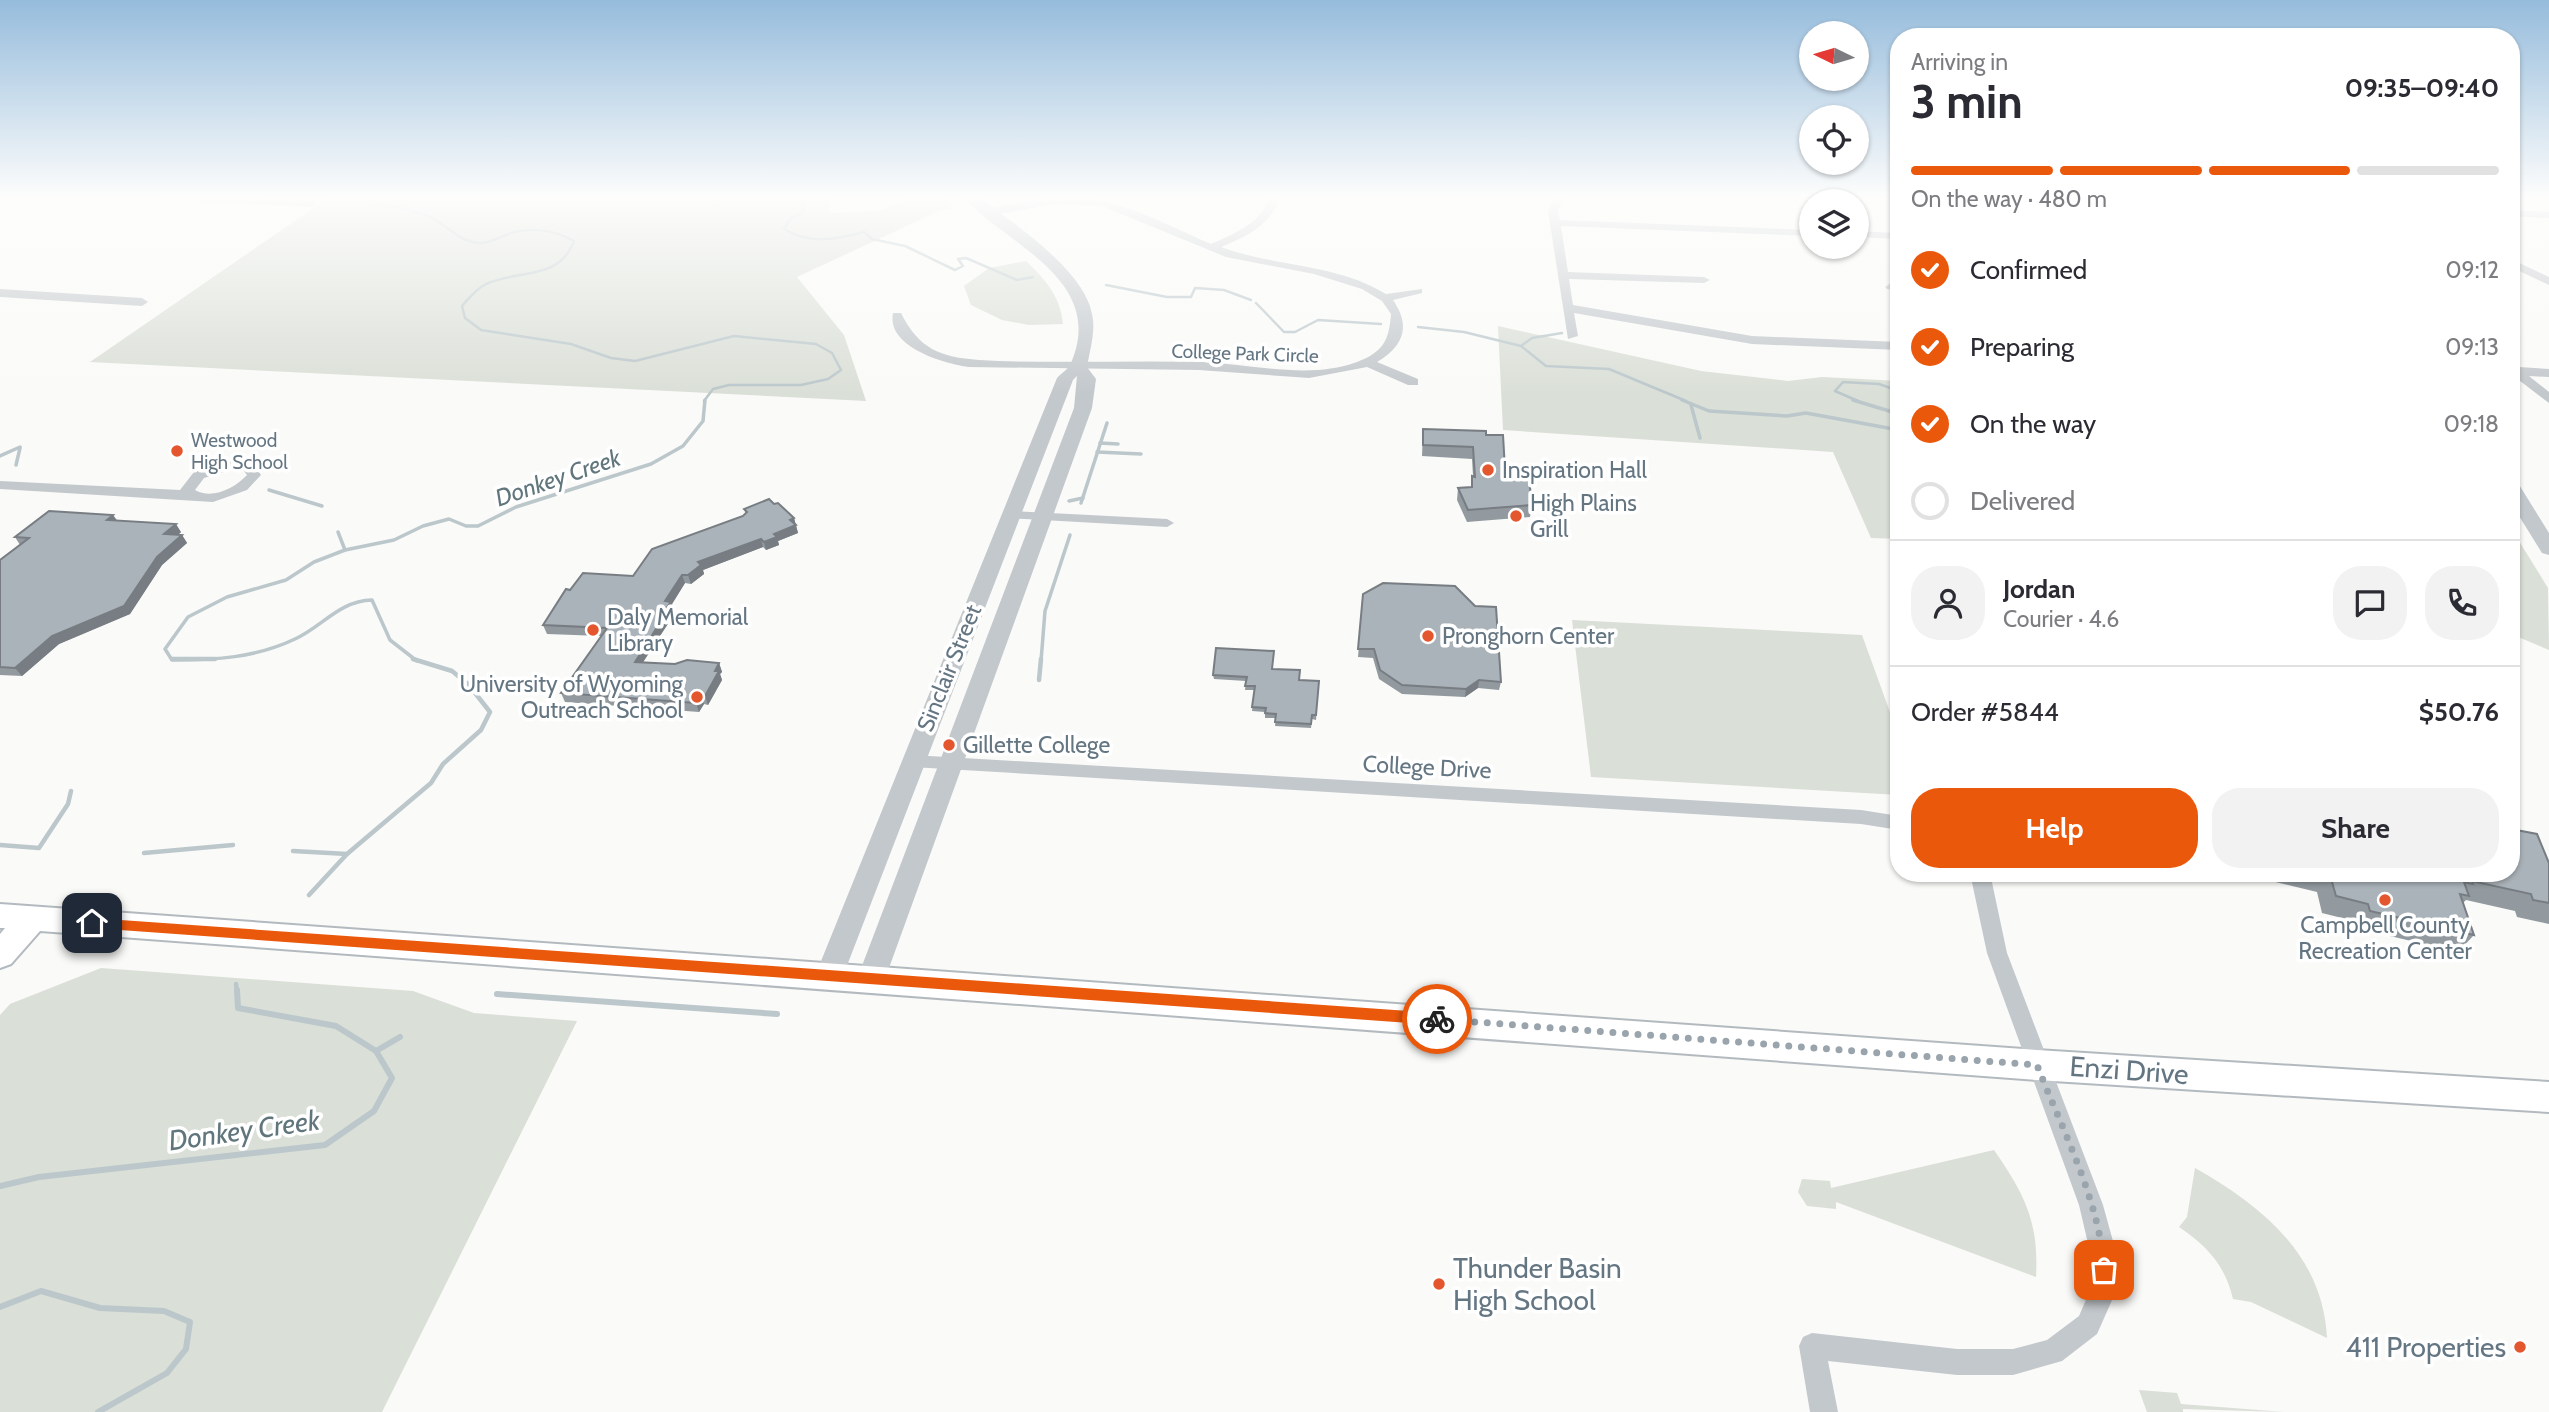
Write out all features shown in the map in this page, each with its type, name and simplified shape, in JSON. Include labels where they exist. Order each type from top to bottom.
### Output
[{"type":"main road","name":"Enzi Drive","points":[[0,916],[2037,1065],[2549,1097]]},
{"type":"main road","points":[[0,955],[33,918]]},
{"type":"street","name":"Sinclair Street","points":[[829,976],[1065,378],[1079,367],[1084,349],[1085,319],[1065,276],[1048,262]]},
{"type":"street","points":[[1274,262],[1344,277],[1365,285],[1384,298],[1418,291]]},
{"type":"street","points":[[1561,262],[1572,337]]},
{"type":"street","points":[[2520,267],[2549,282]]},
{"type":"street","points":[[2526,270],[2549,268]]},
{"type":"street","points":[[1563,275],[1704,280]]},
{"type":"street","points":[[0,293],[142,302]]},
{"type":"street","name":"College Park Circle","points":[[898,316],[899,328],[916,345],[950,360],[1079,367],[1226,367],[1296,375],[1325,373],[1367,362],[1390,345],[1397,332],[1398,320],[1393,307],[1384,298]]},
{"type":"street","points":[[1568,308],[1752,340],[1890,346]]},
{"type":"street","points":[[1367,362],[1413,382]]},
{"type":"street","name":"Sinclair Street","points":[[871,979],[1083,408],[1088,379],[1079,367]]},
{"type":"street","points":[[2520,371],[2549,373]]},
{"type":"street","points":[[2520,376],[2549,399]]},
{"type":"street","points":[[0,485],[190,495]]},
{"type":"street","points":[[2520,502],[2549,549]]},
{"type":"street","points":[[1010,515],[1167,523]]},
{"type":"street","name":"College Drive","points":[[912,761],[1861,817],[1890,822]]},
{"type":"street","points":[[1824,1412],[1812,1346],[1957,1362],[2013,1362],[2053,1352],[2088,1325],[2104,1289],[2103,1252],[2091,1205],[1997,953],[1982,882]]},
{"type":"shaded area","points":[[235,262],[829,262],[797,277],[844,335],[866,401],[90,362]]},
{"type":"shaded area","points":[[1027,262],[1051,289],[1059,305],[1063,324],[1029,325],[1002,320],[971,305],[964,286],[989,268]]},
{"type":"shaded area","points":[[1498,326],[1701,371],[1788,381],[1822,377],[1890,381],[1890,539],[1871,538],[1833,452],[1503,430]]},
{"type":"shaded area","points":[[2520,543],[2548,588],[2549,650],[2520,638]]},
{"type":"shaded area","points":[[1572,620],[1862,635],[1890,712],[1890,794],[1591,777]]},
{"type":"shaded area","points":[[101,968],[413,991],[474,1013],[577,1021],[382,1412],[0,1412],[0,1015],[10,1004]]},
{"type":"shaded area","points":[[1994,1150],[2022,1195],[2028,1210],[2035,1240],[2036,1277],[1836,1202],[1836,1209],[1807,1206],[1798,1192],[1802,1179],[1830,1181],[1831,1188]]},
{"type":"shaded area","points":[[2195,1168],[2243,1199],[2285,1236],[2314,1282],[2323,1308],[2327,1338],[2251,1302],[2233,1299],[2230,1287],[2214,1257],[2179,1227],[2187,1217]]},
{"type":"shaded area","points":[[2139,1390],[2177,1393],[2181,1404],[2284,1412],[2183,1409],[2183,1412],[2147,1412]]},
{"type":"building","name":"Inspiration Hall","points":[[1423,429],[1486,431],[1486,435],[1503,435],[1505,469],[1528,470],[1532,505],[1468,510],[1458,488],[1472,487],[1472,476],[1475,477],[1473,447],[1423,445]]},
{"type":"building","points":[[769,499],[774,504],[778,503],[794,518],[790,520],[796,525],[774,534],[777,537],[764,542],[761,539],[698,562],[701,565],[688,575],[682,575],[665,601],[671,602],[665,610],[668,610],[635,662],[675,664],[687,660],[719,663],[715,671],[719,671],[705,696],[701,696],[696,703],[561,693],[607,628],[543,625],[566,589],[570,590],[583,573],[633,576],[652,549],[743,516],[747,512],[744,509]]},
{"type":"building","points":[[49,511],[113,515],[107,520],[176,524],[164,534],[182,535],[157,557],[124,606],[52,636],[15,668],[0,667],[0,560],[29,538],[15,537]]},
{"type":"building","name":"Pronghorn Center","points":[[1383,583],[1455,586],[1475,606],[1496,607],[1501,682],[1479,680],[1466,689],[1402,685],[1380,670],[1374,649],[1358,649],[1363,594]]},
{"type":"building","points":[[1216,648],[1274,651],[1272,669],[1300,670],[1299,680],[1319,681],[1316,715],[1312,715],[1311,724],[1275,722],[1276,714],[1265,713],[1266,708],[1252,707],[1255,686],[1245,686],[1247,677],[1213,675]]},
{"type":"building","points":[[2520,831],[2537,834],[2549,863],[2549,903],[2533,900],[2531,894],[2477,882],[2520,882]]},
{"type":"building","points":[[2332,882],[2464,882],[2469,896],[2460,894],[2474,935],[2370,911],[2368,904],[2336,896]]},
{"type":"waterway","name":"Donkey Creek","points":[[559,262],[537,272],[499,279],[479,288],[462,306],[465,318],[481,330],[571,344],[611,358],[635,361],[734,336],[816,344],[832,353],[841,370],[828,379],[801,385],[729,385],[713,389],[704,401]]},
{"type":"waterway","points":[[938,262],[955,270],[963,266],[960,262]]},
{"type":"waterway","points":[[975,262],[1017,280],[1033,277]]},
{"type":"waterway","points":[[1106,285],[1167,297],[1191,297],[1195,288],[1224,290],[1251,300]]},
{"type":"waterway","points":[[1256,303],[1284,332],[1295,332],[1318,320],[1381,324]]},
{"type":"waterway","points":[[1418,327],[1464,332],[1521,346]]},
{"type":"waterway","points":[[1521,346],[1532,338],[1562,333]]},
{"type":"waterway","points":[[1521,346],[1546,366],[1609,369],[1686,401]]},
{"type":"waterway","points":[[1858,401],[1835,391],[1843,382],[1879,384],[1890,388]]},
{"type":"waterway","name":"Donkey Creek","points":[[345,550],[394,540],[423,526],[449,519],[466,526],[478,526],[516,507],[651,464],[683,446],[703,421],[705,400]]},
{"type":"waterway","points":[[1682,400],[1709,411],[1787,416],[1806,413],[1890,428]]},
{"type":"waterway","points":[[1853,400],[1890,411]]},
{"type":"waterway","points":[[1691,405],[1700,438]]},
{"type":"waterway","points":[[1100,443],[1107,423]]},
{"type":"waterway","points":[[1098,452],[1100,443]]},
{"type":"waterway","points":[[1100,443],[1118,444]]},
{"type":"waterway","points":[[0,456],[20,447]]},
{"type":"waterway","points":[[16,465],[20,448]]},
{"type":"waterway","points":[[1083,498],[1098,452]]},
{"type":"waterway","points":[[1098,452],[1141,454]]},
{"type":"waterway","points":[[269,490],[322,506]]},
{"type":"waterway","points":[[1069,501],[1083,498]]},
{"type":"waterway","points":[[1081,503],[1083,498]]},
{"type":"waterway","points":[[338,532],[345,550]]},
{"type":"waterway","points":[[1041,661],[1045,611],[1070,535]]},
{"type":"waterway","name":"Donkey Creek","points":[[196,659],[172,660],[165,649],[188,617],[227,597],[286,580],[314,562],[345,550]]},
{"type":"waterway","name":"Donkey Creek","points":[[196,659],[250,654],[280,645],[305,634],[341,609],[360,601],[372,600],[390,640],[415,660]]},
{"type":"waterway","name":"Donkey Creek","points":[[172,659],[196,659]]},
{"type":"waterway","name":"Donkey Creek","points":[[196,659],[215,659]]},
{"type":"waterway","points":[[1039,680],[1041,659]]},
{"type":"waterway","name":"Donkey Creek","points":[[347,854],[431,783],[443,764],[481,730],[490,712],[468,684],[452,671],[415,660]]},
{"type":"waterway","points":[[0,845],[39,848],[68,804],[71,791]]},
{"type":"waterway","points":[[144,853],[233,845]]},
{"type":"waterway","points":[[293,851],[347,854]]},
{"type":"waterway","name":"Donkey Creek","points":[[309,895],[347,854]]},
{"type":"waterway","name":"Donkey Creek","points":[[236,984],[237,992]]},
{"type":"waterway","name":"Donkey Creek","points":[[237,990],[238,1008],[336,1026],[376,1051]]},
{"type":"waterway","points":[[497,994],[777,1014]]},
{"type":"waterway","points":[[376,1051],[400,1037]]},
{"type":"waterway","name":"Donkey Creek","points":[[0,1186],[39,1177],[325,1145],[374,1111],[392,1078],[376,1051]]},
{"type":"waterway","name":"Donkey Creek","points":[[0,1307],[41,1291],[100,1308],[164,1311],[190,1322],[186,1349],[167,1373],[98,1412]]},
{"type":"way so far","points":[[1437,1019],[2037,1065],[2091,1205],[2103,1252],[2104,1270]]},
{"type":"place","name":"Westwood High School","points":[[177,451]]},
{"type":"place","name":"Inspiration Hall","points":[[1488,470]]},
{"type":"place","name":"High Plains Grill","points":[[1516,516]]},
{"type":"place","name":"Daly Memorial Library","points":[[593,630]]},
{"type":"place","name":"Pronghorn Center","points":[[1428,636]]},
{"type":"place","name":"University of Wyoming Outreach School","points":[[697,697]]},
{"type":"place","name":"Gillette College","points":[[949,745]]},
{"type":"place","name":"Campbell County Recreation Center","points":[[2385,900]]},
{"type":"place","name":"Thunder Basin High School","points":[[1439,1284]]},
{"type":"place","name":"411 Properties","points":[[2520,1347]]},
{"type":"route","points":[[92,923],[1437,1019]]}]
